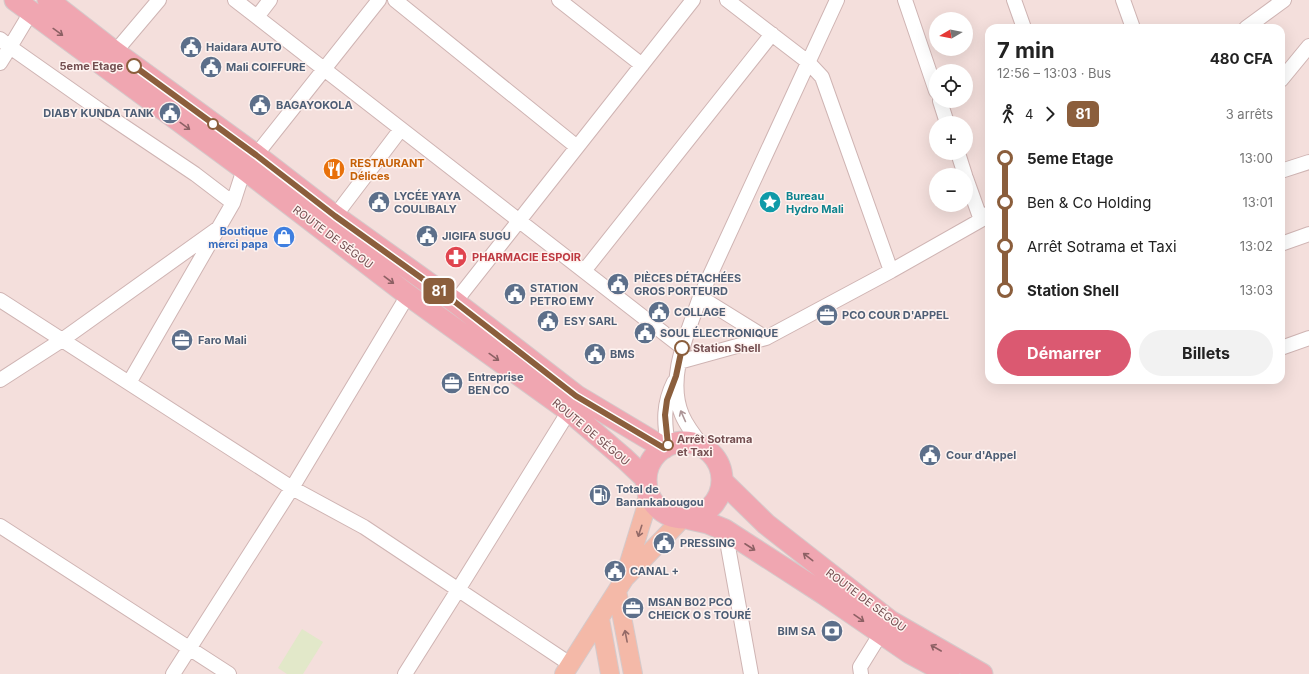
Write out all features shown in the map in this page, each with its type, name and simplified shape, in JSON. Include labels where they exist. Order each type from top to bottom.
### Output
[{"type":"highway","name":"ROUTE DE SÉGOU","points":[[48,0],[115,52],[250,162],[408,295],[569,411],[625,459],[647,486],[655,506],[667,515],[724,530],[824,594],[910,653],[950,674]]},
{"type":"highway","name":"ROUTE DE SÉGOU","points":[[23,6],[250,162],[335,216],[455,302],[576,396],[666,447]]},
{"type":"highway","points":[[647,486],[648,467],[654,456],[666,447],[680,442],[693,443],[704,448],[714,457],[720,468],[722,482],[720,494],[713,506],[703,514],[686,519]]},
{"type":"highway","name":"ROUTE DE SÉGOU","points":[[722,482],[766,524],[890,621],[982,674]]},
{"type":"main road","points":[[633,674],[621,585],[645,511],[647,486]]},
{"type":"main road","points":[[567,669],[621,585],[686,519]]},
{"type":"main road","points":[[600,619],[610,674]]},
{"type":"street","points":[[115,52],[159,0]]},
{"type":"street","points":[[235,0],[682,348]]},
{"type":"street","points":[[257,17],[270,0]]},
{"type":"street","points":[[129,383],[220,227],[233,203],[250,162],[379,0]]},
{"type":"street","points":[[395,0],[577,148]]},
{"type":"street","points":[[559,0],[642,64]]},
{"type":"street","points":[[455,302],[693,0]]},
{"type":"street","points":[[727,0],[808,62],[822,77],[891,271]]},
{"type":"street","points":[[666,447],[665,415],[667,400],[678,369],[682,348],[700,297],[837,0]]},
{"type":"street","points":[[904,0],[929,71]]},
{"type":"street","points":[[1014,0],[1023,24]]},
{"type":"street","points":[[1122,0],[1131,24]]},
{"type":"street","points":[[1251,24],[1284,0]]},
{"type":"street","points":[[0,63],[5,43],[23,6]]},
{"type":"street","points":[[584,271],[772,34]]},
{"type":"street","points":[[5,43],[101,111],[195,174],[233,203]]},
{"type":"street","points":[[1285,75],[1309,46]]},
{"type":"street","points":[[335,216],[401,129]]},
{"type":"street","points":[[1285,170],[1309,162]]},
{"type":"street","points":[[678,369],[766,338],[891,271],[985,216],[973,191]]},
{"type":"street","points":[[0,380],[62,340],[220,227]]},
{"type":"street","points":[[1285,243],[1309,234]]},
{"type":"street","points":[[173,674],[292,488],[408,295]]},
{"type":"street","points":[[700,297],[766,338]]},
{"type":"street","points":[[0,300],[292,488],[364,527],[458,590],[567,669]]},
{"type":"street","points":[[1285,347],[1309,338]]},
{"type":"street","points":[[678,369],[677,402],[682,416],[689,428],[704,448]]},
{"type":"street","points":[[405,674],[569,411]]},
{"type":"street","points":[[0,526],[229,674]]},
{"type":"street","points":[[724,530],[751,674]]},
{"type":"street","points":[[862,674],[860,667],[881,633]]},
{"type":"shaded area","points":[[0,0],[1309,0],[1309,674],[0,674]]},
{"type":"green space","points":[[302,629],[323,642],[303,674],[287,674],[278,668]]},
{"type":"bus line","name":"81","points":[[134,66],[256,155],[335,216],[455,302],[576,396],[664,448],[668,445],[665,427],[667,400],[676,376],[682,348]]},
{"type":"place","name":"Haidara AUTO","points":[[191,47]]},
{"type":"place","name":"5eme Etage","points":[[134,66]]},
{"type":"place","name":"Mali COIFFURE","points":[[211,67]]},
{"type":"place","name":"BAGAYOKOLA","points":[[260,105]]},
{"type":"place","name":"DIABY KUNDA TANK","points":[[170,113]]},
{"type":"place","name":"RESTAURANT Délices","points":[[334,169]]},
{"type":"place","name":"LYCÉE YAYA COULIBALY","points":[[379,202]]},
{"type":"place","name":"Bureau Hydro Mali","points":[[770,202]]},
{"type":"place","name":"JIGIFA SUGU","points":[[427,236]]},
{"type":"place","name":"Boutique merci papa","points":[[284,237]]},
{"type":"place","name":"PHARMACIE ESPOIR","points":[[456,257]]},
{"type":"place","name":"PIÈCES DÉTACHÉES GROS PORTEURD","points":[[618,284]]},
{"type":"place","name":"STATION PETRO EMY","points":[[515,294]]},
{"type":"place","name":"COLLAGE","points":[[659,312]]},
{"type":"place","name":"PCO COUR D'APPEL","points":[[827,315]]},
{"type":"place","name":"ESY SARL","points":[[548,321]]},
{"type":"place","name":"SOUL ÉLECTRONIQUE","points":[[645,333]]},
{"type":"place","name":"Faro Mali","points":[[182,340]]},
{"type":"place","name":"Station Shell","points":[[682,348]]},
{"type":"place","name":"BMS","points":[[595,354]]},
{"type":"place","name":"Entreprise BEN CO","points":[[452,383]]},
{"type":"place","name":"Arrêt Sotrama et Taxi","points":[[668,445]]},
{"type":"place","name":"Cour d'Appel","points":[[930,455]]},
{"type":"place","name":"Total de Banankabougou","points":[[600,495]]},
{"type":"place","name":"PRESSING","points":[[664,543]]},
{"type":"place","name":"CANAL +","points":[[615,571]]},
{"type":"place","name":"MSAN B02 PCO CHEICK O S TOURÉ","points":[[633,608]]},
{"type":"place","name":"BIM SA","points":[[832,631]]}]
